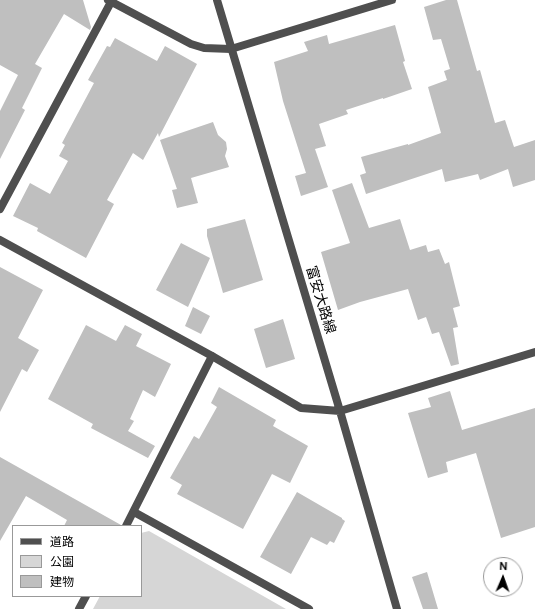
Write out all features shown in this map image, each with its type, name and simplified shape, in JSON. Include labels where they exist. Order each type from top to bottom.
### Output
[{"type":"street","name":"富安大路線","points":[[217,0],[340,411],[397,609]]},
{"type":"street","points":[[0,209],[110,1],[191,44],[204,48],[231,49],[392,0]]},
{"type":"street","points":[[0,240],[212,356],[301,408],[340,411],[535,352]]},
{"type":"street","points":[[127,525],[212,356]]},
{"type":"street","points":[[134,512],[309,609]]},
{"type":"street","points":[[79,609],[85,597]]},
{"type":"green space","points":[[149,531],[286,609],[93,609],[99,597],[142,597],[142,533]]},
{"type":"building","points":[[0,0],[83,0],[91,27],[90,30],[64,14],[35,64],[42,68],[22,108],[25,110],[0,159],[0,111],[18,75],[0,65]]},
{"type":"building","points":[[446,0],[457,0],[477,71],[480,70],[495,123],[505,120],[514,147],[535,140],[535,180],[513,187],[508,169],[480,180],[478,174],[445,182],[442,169],[366,194],[360,175],[366,173],[361,157],[408,145],[441,133],[428,87],[447,80],[444,71],[450,69],[441,39],[433,40],[424,7]]},
{"type":"building","points":[[395,25],[405,61],[403,62],[412,89],[346,110],[348,114],[319,124],[326,146],[315,149],[328,187],[301,196],[295,176],[306,173],[283,101],[274,62],[308,51],[304,42],[327,35],[329,44]]},
{"type":"building","points":[[115,38],[157,61],[165,46],[197,64],[159,137],[158,133],[143,160],[133,153],[107,200],[114,204],[86,258],[37,231],[38,228],[13,216],[30,183],[50,194],[68,161],[59,156],[65,145],[62,143],[94,83],[88,80],[107,46],[110,47]]},
{"type":"building","points":[[213,122],[218,135],[226,142],[227,149],[225,156],[229,167],[191,178],[198,203],[177,208],[172,190],[177,189],[160,140]]},
{"type":"building","points":[[352,183],[369,228],[400,219],[410,250],[426,245],[428,252],[439,249],[445,264],[449,262],[460,306],[453,308],[458,327],[453,328],[459,364],[451,366],[439,332],[432,334],[426,317],[418,320],[408,289],[360,302],[338,310],[321,252],[350,243],[332,190]]},
{"type":"building","points":[[245,219],[263,280],[223,293],[207,236],[207,229]]},
{"type":"building","points":[[181,243],[210,258],[188,307],[156,290]]},
{"type":"building","points":[[0,267],[43,290],[18,338],[39,350],[27,372],[22,369],[0,412]]},
{"type":"building","points":[[193,307],[210,316],[201,334],[185,326]]},
{"type":"building","points":[[283,319],[295,359],[266,368],[254,329]]},
{"type":"building","points":[[86,325],[116,341],[125,325],[142,334],[136,346],[171,364],[155,397],[143,390],[130,419],[134,421],[128,431],[155,446],[148,458],[91,428],[93,424],[48,399]]},
{"type":"building","points":[[219,387],[276,420],[273,426],[308,446],[290,483],[272,474],[243,529],[177,494],[182,485],[170,478],[194,436],[199,439],[217,407],[211,403]]},
{"type":"building","points":[[450,391],[462,430],[535,408],[535,527],[501,538],[476,453],[446,462],[448,472],[428,478],[408,413],[431,407],[428,398]]},
{"type":"building","points":[[0,457],[121,525],[64,525],[67,520],[26,496],[0,541]]},
{"type":"building","points":[[297,492],[345,521],[334,543],[330,541],[327,545],[311,537],[291,574],[260,557]]},
{"type":"building","points":[[427,572],[438,609],[423,609],[412,577]]}]
